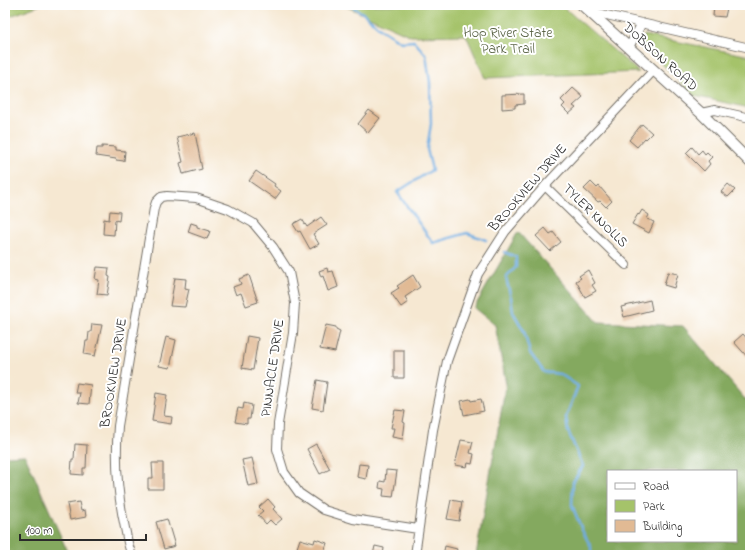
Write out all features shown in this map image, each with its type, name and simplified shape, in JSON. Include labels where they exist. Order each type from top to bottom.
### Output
[{"type":"street","points":[[585,8],[750,48]]},
{"type":"street","name":"DOBSON ROAD","points":[[585,8],[701,113],[750,162]]},
{"type":"street","points":[[629,47],[642,23]]},
{"type":"street","name":"BROOKVIEW DRIVE","points":[[415,555],[433,430],[445,369],[463,312],[478,274],[505,232],[545,186],[654,70]]},
{"type":"street","points":[[701,113],[715,110],[750,118]]},
{"type":"street","name":"TYLER KNOLLS","points":[[545,186],[626,265]]},
{"type":"street","name":"PINNACLE DRIVE","points":[[161,197],[174,196],[196,198],[228,209],[253,224],[273,247],[289,272],[295,303],[294,318],[278,424],[276,449],[284,472],[299,493],[324,510],[354,518],[418,529]]},
{"type":"street","name":"BROOKVIEW DRIVE","points":[[132,555],[117,488],[116,456],[118,426],[154,208],[156,202],[161,197]]},
{"type":"green space","points":[[5,5],[40,5],[5,18]]},
{"type":"green space","name":"Hop River State Park Trail","points":[[343,5],[561,5],[639,72],[485,78],[466,35],[411,36]]},
{"type":"green space","points":[[644,35],[750,56],[750,108],[694,96],[643,45]]},
{"type":"green space","points":[[518,232],[598,322],[683,326],[750,405],[750,555],[476,555],[506,384],[495,325],[474,308]]},
{"type":"green space","points":[[25,455],[69,555],[5,555],[5,456]]},
{"type":"building","points":[[714,6],[727,8],[725,17],[713,16]]},
{"type":"building","points":[[573,88],[583,97],[573,106],[576,108],[569,114],[562,107],[565,104],[561,100]]},
{"type":"building","points":[[524,94],[524,104],[515,105],[515,108],[502,109],[502,95]]},
{"type":"building","points":[[369,110],[380,118],[368,133],[358,124]]},
{"type":"building","points":[[642,124],[652,133],[637,147],[629,140]]},
{"type":"building","points":[[195,133],[202,169],[183,174],[180,163],[183,162],[177,137]]},
{"type":"building","points":[[102,146],[116,147],[116,150],[125,151],[124,161],[96,156],[97,148],[102,148]]},
{"type":"building","points":[[692,147],[698,154],[702,150],[705,154],[707,152],[712,157],[708,161],[710,164],[704,171],[686,153]]},
{"type":"building","points":[[256,171],[275,184],[274,186],[281,191],[275,199],[249,181]]},
{"type":"building","points":[[591,182],[597,188],[599,186],[612,201],[606,207],[584,189]]},
{"type":"building","points":[[728,184],[735,190],[728,197],[721,192]]},
{"type":"building","points":[[642,210],[649,215],[647,219],[654,222],[649,233],[632,224]]},
{"type":"building","points":[[110,211],[120,212],[119,221],[115,220],[114,235],[103,234],[104,219],[109,220]]},
{"type":"building","points":[[321,217],[327,225],[313,234],[319,244],[310,249],[300,231],[298,232],[293,224],[302,219],[307,227]]},
{"type":"building","points":[[191,223],[197,225],[197,227],[210,231],[207,239],[188,232]]},
{"type":"building","points":[[545,228],[550,234],[553,232],[561,242],[550,251],[536,236]]},
{"type":"building","points":[[97,267],[109,268],[108,276],[110,277],[107,295],[97,294],[99,280],[95,279]]},
{"type":"building","points":[[327,268],[328,272],[333,271],[338,287],[328,291],[323,276],[321,277],[319,271]]},
{"type":"building","points":[[588,270],[595,283],[592,285],[596,291],[585,297],[576,281],[581,278],[579,276]]},
{"type":"building","points":[[668,272],[678,274],[674,288],[664,285]]},
{"type":"building","points":[[249,275],[258,302],[246,306],[241,293],[236,295],[233,287],[241,284],[239,279]]},
{"type":"building","points":[[413,275],[420,287],[405,297],[408,302],[401,307],[391,293],[399,288],[397,286]]},
{"type":"building","points":[[175,278],[186,279],[185,288],[189,289],[185,307],[170,306]]},
{"type":"building","points":[[650,300],[652,310],[624,317],[621,307]]},
{"type":"building","points":[[92,324],[102,325],[95,356],[84,354],[86,341],[88,341]]},
{"type":"building","points":[[326,325],[336,327],[336,329],[340,331],[335,352],[320,349]]},
{"type":"building","points":[[743,334],[750,342],[750,360],[734,342]]},
{"type":"building","points":[[247,336],[258,338],[253,370],[242,368]]},
{"type":"building","points":[[166,337],[176,340],[170,368],[159,366]]},
{"type":"building","points":[[394,350],[404,350],[404,378],[394,378]]},
{"type":"building","points":[[317,380],[327,382],[323,410],[312,408]]},
{"type":"building","points":[[77,383],[91,385],[89,404],[78,403],[80,393],[75,393]]},
{"type":"building","points":[[156,393],[167,395],[164,416],[172,417],[171,424],[152,421]]},
{"type":"building","points":[[470,399],[471,401],[481,399],[484,411],[464,415],[461,401]]},
{"type":"building","points":[[244,403],[252,405],[250,419],[247,419],[247,424],[235,422],[238,408],[243,409]]},
{"type":"building","points":[[395,410],[405,411],[403,422],[405,423],[403,439],[392,437],[394,428],[391,428]]},
{"type":"building","points":[[461,440],[473,442],[470,453],[474,454],[472,464],[468,463],[467,467],[455,465]]},
{"type":"building","points":[[75,444],[87,445],[86,468],[83,468],[83,475],[71,474]]},
{"type":"building","points":[[316,444],[330,469],[320,474],[307,449]]},
{"type":"building","points":[[252,458],[258,484],[248,486],[242,460]]},
{"type":"building","points":[[152,463],[163,463],[163,489],[148,489],[148,478],[153,478]]},
{"type":"building","points":[[359,464],[368,465],[366,479],[357,477]]},
{"type":"building","points":[[386,470],[397,471],[393,497],[383,496],[384,489],[379,488],[380,481],[385,482]]},
{"type":"building","points":[[268,499],[275,507],[273,509],[282,519],[275,525],[270,520],[266,524],[258,515],[263,511],[259,507]]},
{"type":"building","points":[[451,500],[462,502],[459,521],[447,519]]},
{"type":"building","points":[[79,502],[81,511],[85,510],[86,517],[70,520],[67,504]]},
{"type":"building","points":[[167,519],[175,546],[164,549],[156,522]]},
{"type":"building","points":[[300,539],[314,543],[315,539],[327,543],[323,555],[309,555],[310,552],[297,548]]},
{"type":"building","points":[[375,546],[384,548],[383,555],[373,555]]},
{"type":"building","points":[[445,546],[457,549],[455,555],[443,555]]},
{"type":"waterway","points":[[350,5],[364,14],[382,30],[401,42],[414,41],[426,55],[430,82],[431,124],[427,149],[432,170],[397,192],[433,243],[467,233],[486,240]]},
{"type":"waterway","points":[[504,252],[516,257],[516,267],[506,278],[513,312],[524,331],[530,353],[544,372],[560,374],[578,386],[566,417],[568,431],[583,466],[573,482],[572,505],[591,547],[591,554],[589,555]]}]
